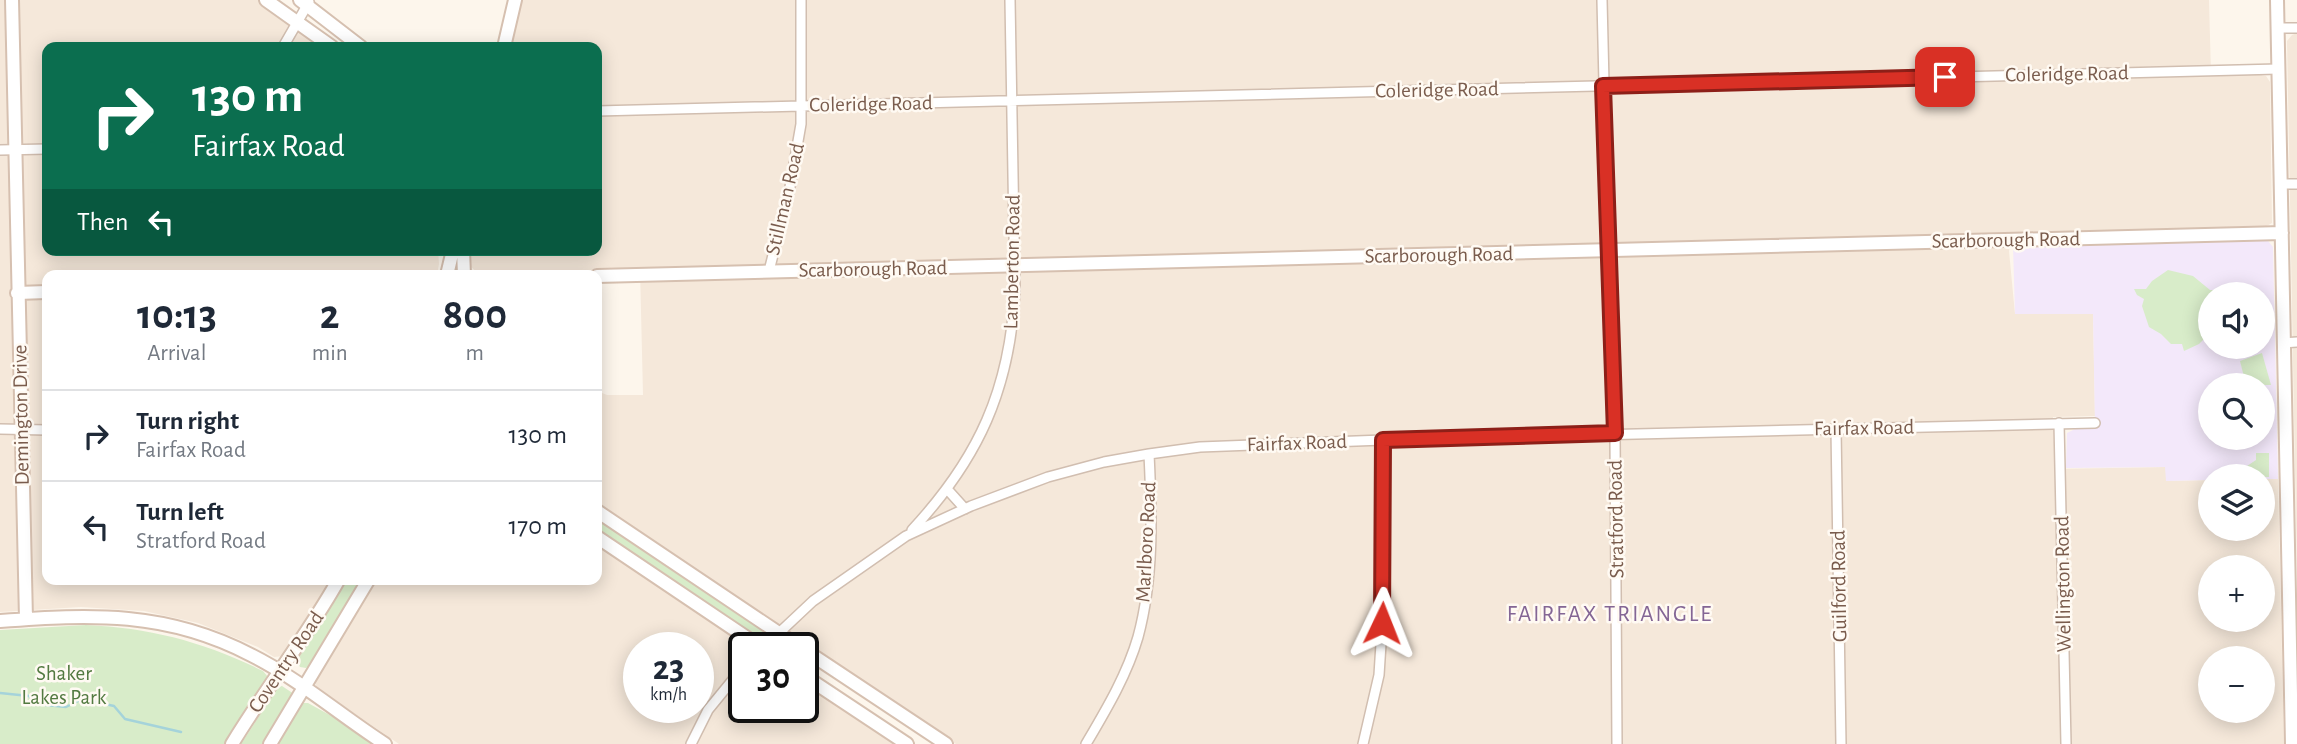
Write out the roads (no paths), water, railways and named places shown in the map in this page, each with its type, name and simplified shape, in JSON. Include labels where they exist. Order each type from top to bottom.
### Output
[{"type":"street","name":"Demington Drive","points":[[12,0],[26,620]]},
{"type":"street","points":[[267,0],[325,42]]},
{"type":"street","points":[[505,42],[515,0]]},
{"type":"street","name":"Stillman Road","points":[[769,271],[798,144],[802,105],[801,0]]},
{"type":"street","name":"Lamberton Road","points":[[906,536],[947,489],[989,419],[1000,390],[1012,333],[1015,266],[1010,0]]},
{"type":"street","name":"Stratford Road","points":[[1602,0],[1615,433],[1617,744]]},
{"type":"street","points":[[2277,0],[2282,233],[2290,342],[2294,687],[2291,744]]},
{"type":"street","points":[[286,42],[299,22],[306,2],[355,42]]},
{"type":"street","points":[[2277,28],[2297,28]]},
{"type":"street","name":"Coleridge Road","points":[[602,111],[2278,69]]},
{"type":"street","points":[[0,150],[42,149]]},
{"type":"street","points":[[2281,184],[2297,184]]},
{"type":"street","name":"Scarborough Road","points":[[602,276],[2282,233]]},
{"type":"street","points":[[18,293],[42,292]]},
{"type":"street","name":"Wellington Road","points":[[2059,423],[2066,744]]},
{"type":"street","name":"Fairfax Road","points":[[780,632],[813,601],[906,536],[965,509],[1048,477],[1104,462],[1149,454],[1200,447],[1383,440],[2095,423]]},
{"type":"street","points":[[0,429],[42,430]]},
{"type":"street","name":"Guilford Road","points":[[1836,429],[1841,744]]},
{"type":"street","points":[[1363,744],[1380,662],[1384,597],[1383,440]]},
{"type":"street","name":"Marlboro Road","points":[[1086,744],[1114,697],[1138,638],[1148,582],[1152,510],[1149,454]]},
{"type":"street","points":[[947,489],[965,509]]},
{"type":"street","points":[[602,514],[778,632]]},
{"type":"street","points":[[602,540],[739,632]]},
{"type":"street","name":"Coventry Road","points":[[232,744],[336,585]]},
{"type":"street","name":"Coventry Road","points":[[270,744],[365,585]]},
{"type":"street","points":[[0,621],[94,616],[171,625],[230,645],[279,671],[385,744]]},
{"type":"street","points":[[819,659],[946,744]]},
{"type":"street","points":[[691,744],[708,710],[728,686]]},
{"type":"street","points":[[819,686],[907,744]]},
{"type":"waterway","points":[[0,693],[29,696],[36,704],[66,707],[82,699],[114,706],[125,719],[181,732]]},
{"type":"district","name":"FAIRFAX TRIANGLE","points":[[1610,614]]},
{"type":"park label","name":"Shaker Lakes Park","points":[[64,685]]}]
